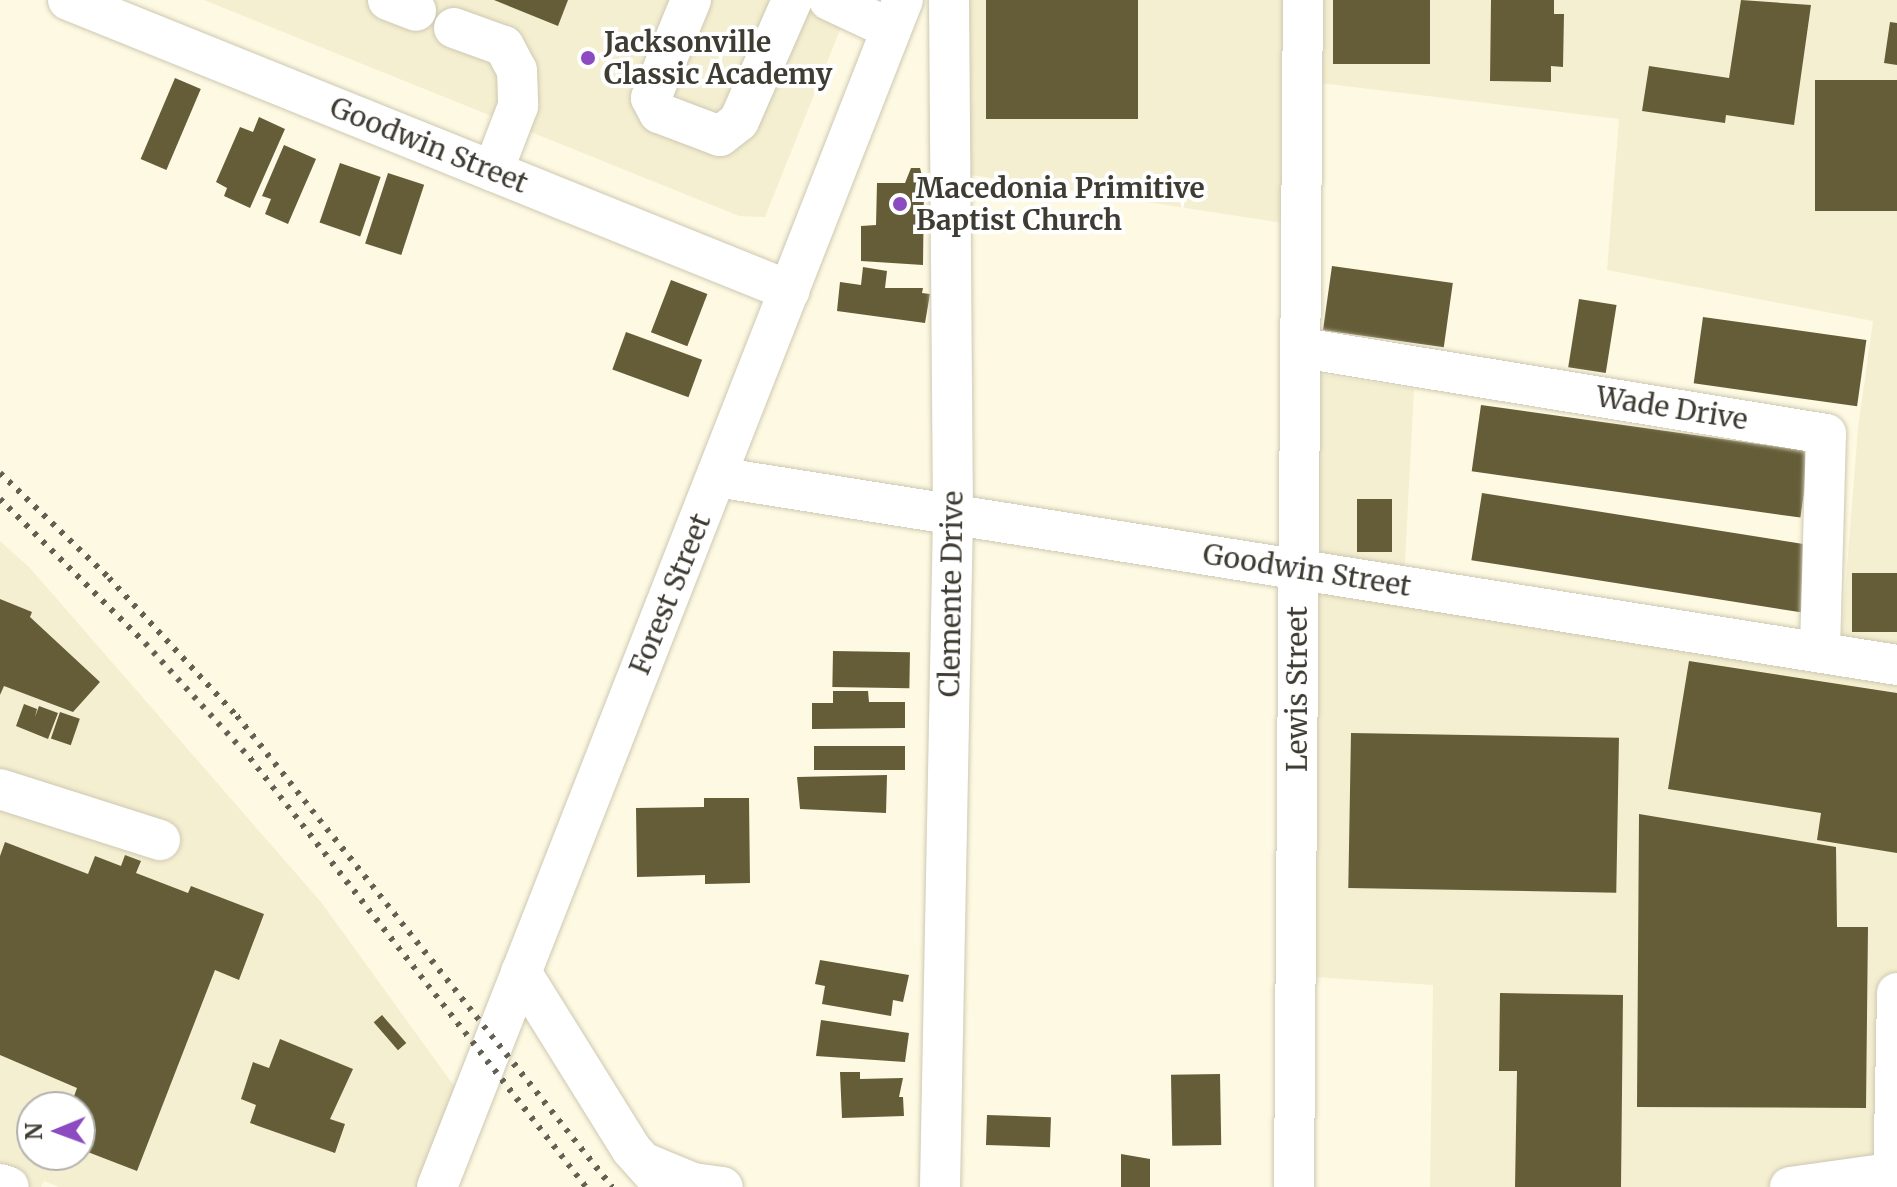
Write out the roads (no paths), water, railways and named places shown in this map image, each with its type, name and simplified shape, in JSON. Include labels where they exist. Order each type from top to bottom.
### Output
[{"type":"street","name":"Goodwin Street","points":[[68,0],[790,291]]},
{"type":"street","points":[[691,0],[651,98],[659,113],[720,136],[739,121],[792,0]]},
{"type":"street","points":[[829,0],[897,14]]},
{"type":"street","name":"Clemente Drive","points":[[940,1187],[953,518],[949,0]]},
{"type":"street","name":"Lewis Street","points":[[1294,1187],[1303,0]]},
{"type":"street","name":"Forest Street","points":[[437,1187],[897,14]]},
{"type":"street","points":[[454,28],[504,46],[517,70],[518,106],[493,171]]},
{"type":"street","name":"Wade Drive","points":[[1302,348],[1826,434],[1820,652]]},
{"type":"street","name":"Goodwin Street","points":[[717,477],[953,518],[1297,567],[1897,665]]},
{"type":"street","points":[[0,789],[160,840]]},
{"type":"street","points":[[521,972],[631,1149],[655,1175],[723,1187]]},
{"type":"street","points":[[1790,1187],[1840,1177],[1894,1178],[1897,993]]},
{"type":"street","points":[[0,1184],[9,1187]]},
{"type":"railway","points":[[0,473],[109,578],[237,716],[612,1187]]},
{"type":"railway","points":[[0,499],[145,643],[250,758],[586,1187]]},
{"type":"place","name":"Jacksonville Classic Academy","points":[[588,58]]},
{"type":"place","name":"Macedonia Primitive Baptist Church","points":[[900,204]]}]
